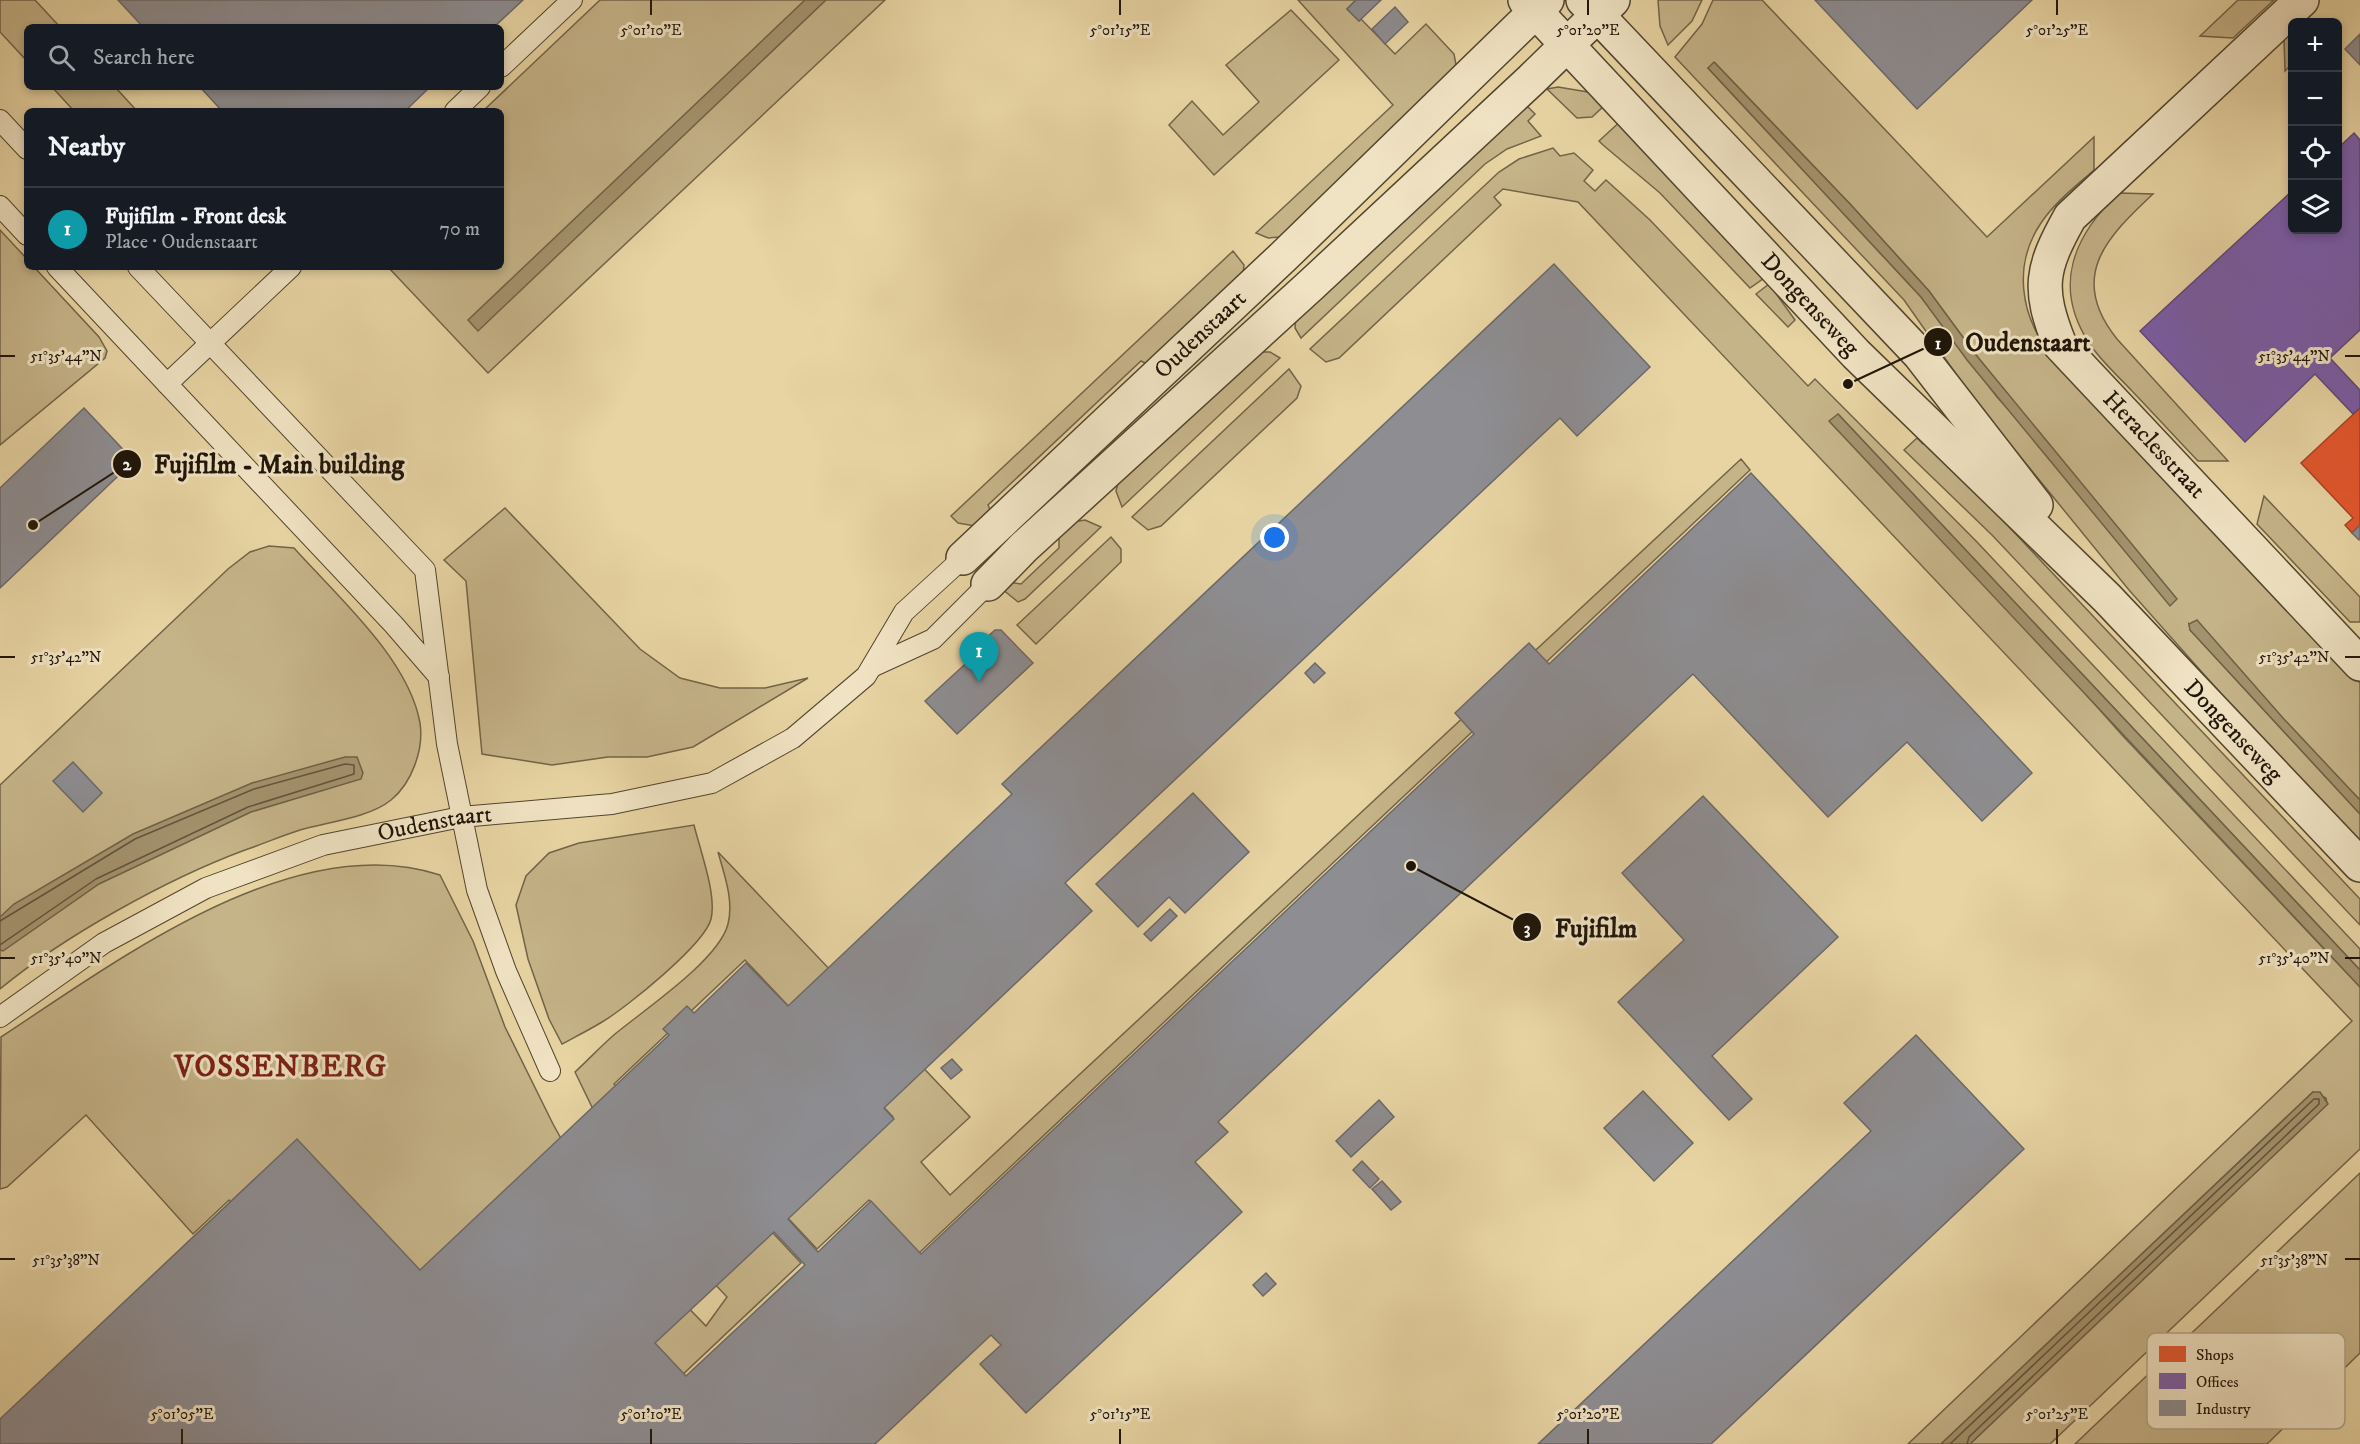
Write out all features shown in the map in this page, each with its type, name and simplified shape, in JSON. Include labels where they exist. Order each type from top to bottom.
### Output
[{"type":"street","name":"Heraclesstraat","points":[[2302,0],[2070,217],[2052,250],[2044,279],[2047,313],[2060,345],[2360,664]]},
{"type":"street","name":"Dongenseweg","points":[[1536,4],[1566,45],[1856,354],[2107,598],[2360,865]]},
{"type":"street","name":"Oudenstaart","points":[[963,558],[1284,256],[1536,4]]},
{"type":"street","name":"Dongenseweg","points":[[1598,5],[1919,354],[2107,598]]},
{"type":"street","name":"Oudenstaart","points":[[988,584],[1024,547],[1311,285],[1566,45],[1598,5]]},
{"type":"lane","points":[[504,65],[572,0]]},
{"type":"lane","points":[[458,108],[477,90]]},
{"type":"lane","points":[[0,120],[24,146]]},
{"type":"lane","points":[[0,206],[24,232]]},
{"type":"lane","points":[[60,270],[394,625],[439,677]]},
{"type":"lane","points":[[141,270],[424,570],[447,744],[477,890],[506,972],[550,1071]]},
{"type":"lane","points":[[167,384],[288,270]]},
{"type":"lane","name":"Oudenstaart","points":[[0,1017],[104,943],[206,888],[323,845],[461,817],[612,804],[712,783],[793,738],[866,676],[904,612],[963,558]]},
{"type":"lane","name":"Oudenstaart","points":[[874,666],[933,639],[988,584]]},
{"type":"shaded area","points":[[0,0],[35,0],[57,24],[24,24],[24,58],[0,32]]},
{"type":"shaded area","points":[[600,0],[885,0],[488,373],[391,270],[504,270],[504,108],[486,108]]},
{"type":"shaded area","points":[[1298,0],[1356,0],[1347,9],[1359,21],[1361,19],[1395,54],[1426,24],[1454,54],[1457,70],[1280,237],[1268,238],[1256,233],[1393,105]]},
{"type":"shaded area","points":[[1658,0],[1702,0],[1692,21],[1668,45],[1660,26]]},
{"type":"shaded area","points":[[1713,0],[1762,0],[1987,237],[2094,137],[2094,170],[2047,215],[2032,239],[2026,255],[2024,289],[2032,322],[2050,353],[2360,683],[2360,800],[2189,624],[2190,630],[2360,814],[2360,846],[2129,590],[1975,401],[1904,300],[1675,57],[1702,24]],"holes":[[[1715,63],[1851,205],[1929,291],[1976,355],[2115,526],[1997,397],[1921,297],[1708,68]]]},
{"type":"shaded area","points":[[2238,0],[2274,0],[2233,38],[2200,36]]},
{"type":"shaded area","points":[[1291,10],[1339,60],[1214,175],[1169,125],[1192,101],[1223,135],[1259,102],[1226,65]]},
{"type":"shaded area","points":[[2288,34],[2288,68],[2285,71],[2284,38]]},
{"type":"shaded area","points":[[1558,87],[1588,92],[1606,104],[1592,117],[1577,118],[1547,89]]},
{"type":"shaded area","points":[[55,90],[118,90],[134,108],[71,108]]},
{"type":"shaded area","points":[[1521,100],[1535,114],[1528,121],[1541,136],[1507,149],[1485,164],[1301,338],[1295,328],[1296,316]]},
{"type":"shaded area","points":[[1624,118],[1764,278],[1750,288],[1660,193],[1599,141]]},
{"type":"shaded area","points":[[1553,148],[1560,156],[1574,153],[1593,170],[1584,181],[1595,191],[1606,180],[1650,220],[1808,386],[1815,379],[1977,542],[2360,949],[2360,970],[1838,414],[2122,735],[2360,987],[2360,1149],[2167,1333],[2147,1333],[2147,1352],[2050,1444],[1970,1444],[2327,1104],[2326,1098],[2313,1092],[1941,1444],[1908,1444],[2352,1021],[1578,202],[1503,189],[1494,197],[1501,205],[1339,358],[1326,362],[1310,349],[1499,172],[1519,159]]},
{"type":"shaded area","points":[[2119,193],[2153,194],[2121,226],[2108,242],[2099,259],[2094,277],[2095,296],[2102,317],[2117,339],[2228,461],[2198,461],[2099,356],[2078,322],[2070,282],[2073,262],[2090,226]]},
{"type":"shaded area","points":[[0,230],[24,256],[24,270],[37,270],[99,337],[107,351],[105,358],[0,445]]},
{"type":"shaded area","points":[[1233,251],[1244,265],[1243,274],[1147,364],[1141,361],[988,505],[991,512],[975,526],[958,523],[951,516]]},
{"type":"shaded area","points":[[1769,284],[1795,320],[1788,327],[1756,294]]},
{"type":"shaded area","points":[[1258,352],[1270,352],[1280,358],[1122,507],[1116,491],[1119,479]]},
{"type":"shaded area","points":[[1289,369],[1301,386],[1297,398],[1161,526],[1148,530],[1132,517]]},
{"type":"shaded area","points":[[1917,438],[1923,444],[1927,440],[2360,899],[2360,925],[1992,535],[1904,450]]},
{"type":"shaded area","points":[[1741,459],[1750,470],[919,1253],[869,1200],[817,1249],[787,1217],[893,1117],[745,960],[614,1084],[762,1241],[772,1232],[801,1263],[609,1444],[459,1444],[229,1200],[193,1234],[86,1115],[7,1187],[0,1189],[1,1037],[152,940],[209,910],[268,885],[326,869],[384,865],[440,875],[473,941],[505,1027],[553,1124],[584,1180],[640,1258],[706,1326],[727,1297],[698,1266],[608,1140],[575,1072],[615,1034],[679,984],[711,953],[722,938],[728,924],[730,906],[718,852],[970,1117],[921,1162],[950,1195]]},
{"type":"shaded area","points":[[2264,496],[2360,597],[2360,622],[2350,622],[2257,524]]},
{"type":"shaded area","points":[[505,508],[640,649],[680,678],[720,688],[765,688],[808,678],[693,747],[647,757],[608,757],[552,765],[482,754],[466,581],[444,560]]},
{"type":"shaded area","points":[[1085,520],[1101,527],[1025,599],[1018,602],[1002,589],[1008,582],[1021,584],[1059,548],[1059,535],[1073,522]]},
{"type":"shaded area","points":[[1111,537],[1121,549],[1121,562],[1036,644],[1017,625]]},
{"type":"shaded area","points":[[269,546],[294,548],[369,629],[402,675],[413,699],[421,733],[415,765],[405,784],[391,800],[371,811],[286,835],[183,876],[85,929],[0,989],[0,785],[228,569],[250,552]]},
{"type":"shaded area","points":[[694,825],[712,898],[711,919],[706,930],[680,959],[628,1004],[602,1022],[562,1044],[549,1019],[528,959],[516,905],[526,876],[549,853],[579,843]]},
{"type":"shaded area","points":[[2360,1173],[2360,1353],[2345,1368],[2345,1333],[2192,1333]]},
{"type":"shaded area","points":[[2147,1376],[2147,1429],[2282,1429],[2267,1444],[2075,1444]]},
{"type":"water","points":[[805,0],[826,0],[478,331],[468,320]]},
{"type":"water","points":[[1714,62],[1851,205],[1929,291],[1976,355],[2177,599],[2170,606],[1967,360],[1921,297],[1708,68]]},
{"type":"water","points":[[1838,414],[2360,970],[2360,987],[1829,421]]},
{"type":"water","points":[[2197,620],[2283,718],[2360,800],[2360,814],[2190,630],[2189,624]]},
{"type":"water","points":[[345,757],[357,757],[363,773],[361,779],[251,812],[99,884],[3,951],[0,950],[0,917],[14,904],[133,834],[252,783]]},
{"type":"water","points":[[2313,1092],[2320,1092],[2328,1104],[1970,1444],[1941,1444]]},
{"type":"building: Shops","points":[[2360,408],[2360,525],[2352,533],[2345,525],[2353,518],[2301,463]]},
{"type":"building: Offices","points":[[2354,133],[2360,140],[2360,330],[2330,358],[2360,390],[2360,408],[2353,414],[2315,374],[2245,442],[2140,331],[2288,195],[2288,234],[2342,234],[2342,144]]},
{"type":"building: Industry","points":[[118,0],[523,0],[497,24],[140,24]]},
{"type":"building: Industry","points":[[1356,0],[1381,0],[1359,21],[1347,9]]},
{"type":"building: Industry","points":[[1815,0],[2032,0],[1917,109]]},
{"type":"building: Industry","points":[[1395,7],[1408,22],[1385,44],[1372,29]]},
{"type":"building: Industry","points":[[2360,34],[2360,65],[2345,49]]},
{"type":"building: Industry","points":[[203,90],[427,90],[408,108],[219,108]]},
{"type":"building: Industry","points":[[1554,264],[1650,367],[1577,436],[1560,418],[1065,883],[1092,911],[884,1108],[894,1119],[788,1219],[818,1252],[871,1201],[921,1254],[1474,734],[1455,713],[1529,643],[1549,664],[1751,473],[2032,773],[1982,821],[1907,742],[1828,817],[1693,674],[1218,1122],[1228,1132],[1195,1162],[1242,1212],[1026,1413],[980,1364],[1001,1345],[991,1335],[875,1444],[0,1444],[0,1419],[297,1139],[420,1270],[669,1035],[663,1029],[687,1006],[694,1013],[746,963],[788,1006],[1012,794],[1002,784]],"holes":[[[774,1232],[805,1265],[686,1376],[655,1343]]]},
{"type":"building: Industry","points":[[84,408],[134,461],[0,588],[0,488]]},
{"type":"building: Industry","points":[[2360,525],[2360,539],[2359,540],[2352,533]]},
{"type":"building: Industry","points":[[995,630],[1001,630],[1033,663],[957,734],[925,701],[974,656],[974,649]]},
{"type":"building: Industry","points":[[1315,663],[1325,673],[1314,683],[1305,673]]},
{"type":"building: Industry","points":[[73,762],[102,793],[83,812],[53,781]]},
{"type":"building: Industry","points":[[1193,793],[1249,852],[1185,913],[1169,897],[1138,927],[1096,884]]},
{"type":"building: Industry","points":[[1703,796],[1838,937],[1712,1056],[1752,1099],[1729,1120],[1618,1002],[1684,940],[1622,873]]},
{"type":"building: Industry","points":[[1170,909],[1177,916],[1151,941],[1144,934]]},
{"type":"building: Industry","points":[[1916,1035],[2024,1149],[1711,1444],[1538,1444],[1871,1131],[1844,1103]]},
{"type":"building: Industry","points":[[952,1059],[962,1070],[951,1079],[941,1068]]},
{"type":"building: Industry","points":[[1643,1091],[1693,1143],[1654,1181],[1604,1128]]},
{"type":"building: Industry","points":[[1379,1100],[1394,1117],[1351,1157],[1336,1141]]},
{"type":"building: Industry","points":[[1362,1161],[1379,1179],[1370,1188],[1353,1170]]},
{"type":"building: Industry","points":[[1382,1181],[1401,1202],[1391,1210],[1372,1189]]},
{"type":"building: Industry","points":[[1266,1273],[1276,1284],[1263,1296],[1253,1285]]},
{"type":"place","name":"Oudenstaart","points":[[1848,384]]},
{"type":"place","name":"Fujifilm - Main building","points":[[33,525]]},
{"type":"place","name":"Fujifilm - Front desk","points":[[979,682]]},
{"type":"place","name":"Fujifilm","points":[[1411,866]]},
{"type":"district","name":"VOSSENBERG","points":[[281,1067]]}]
